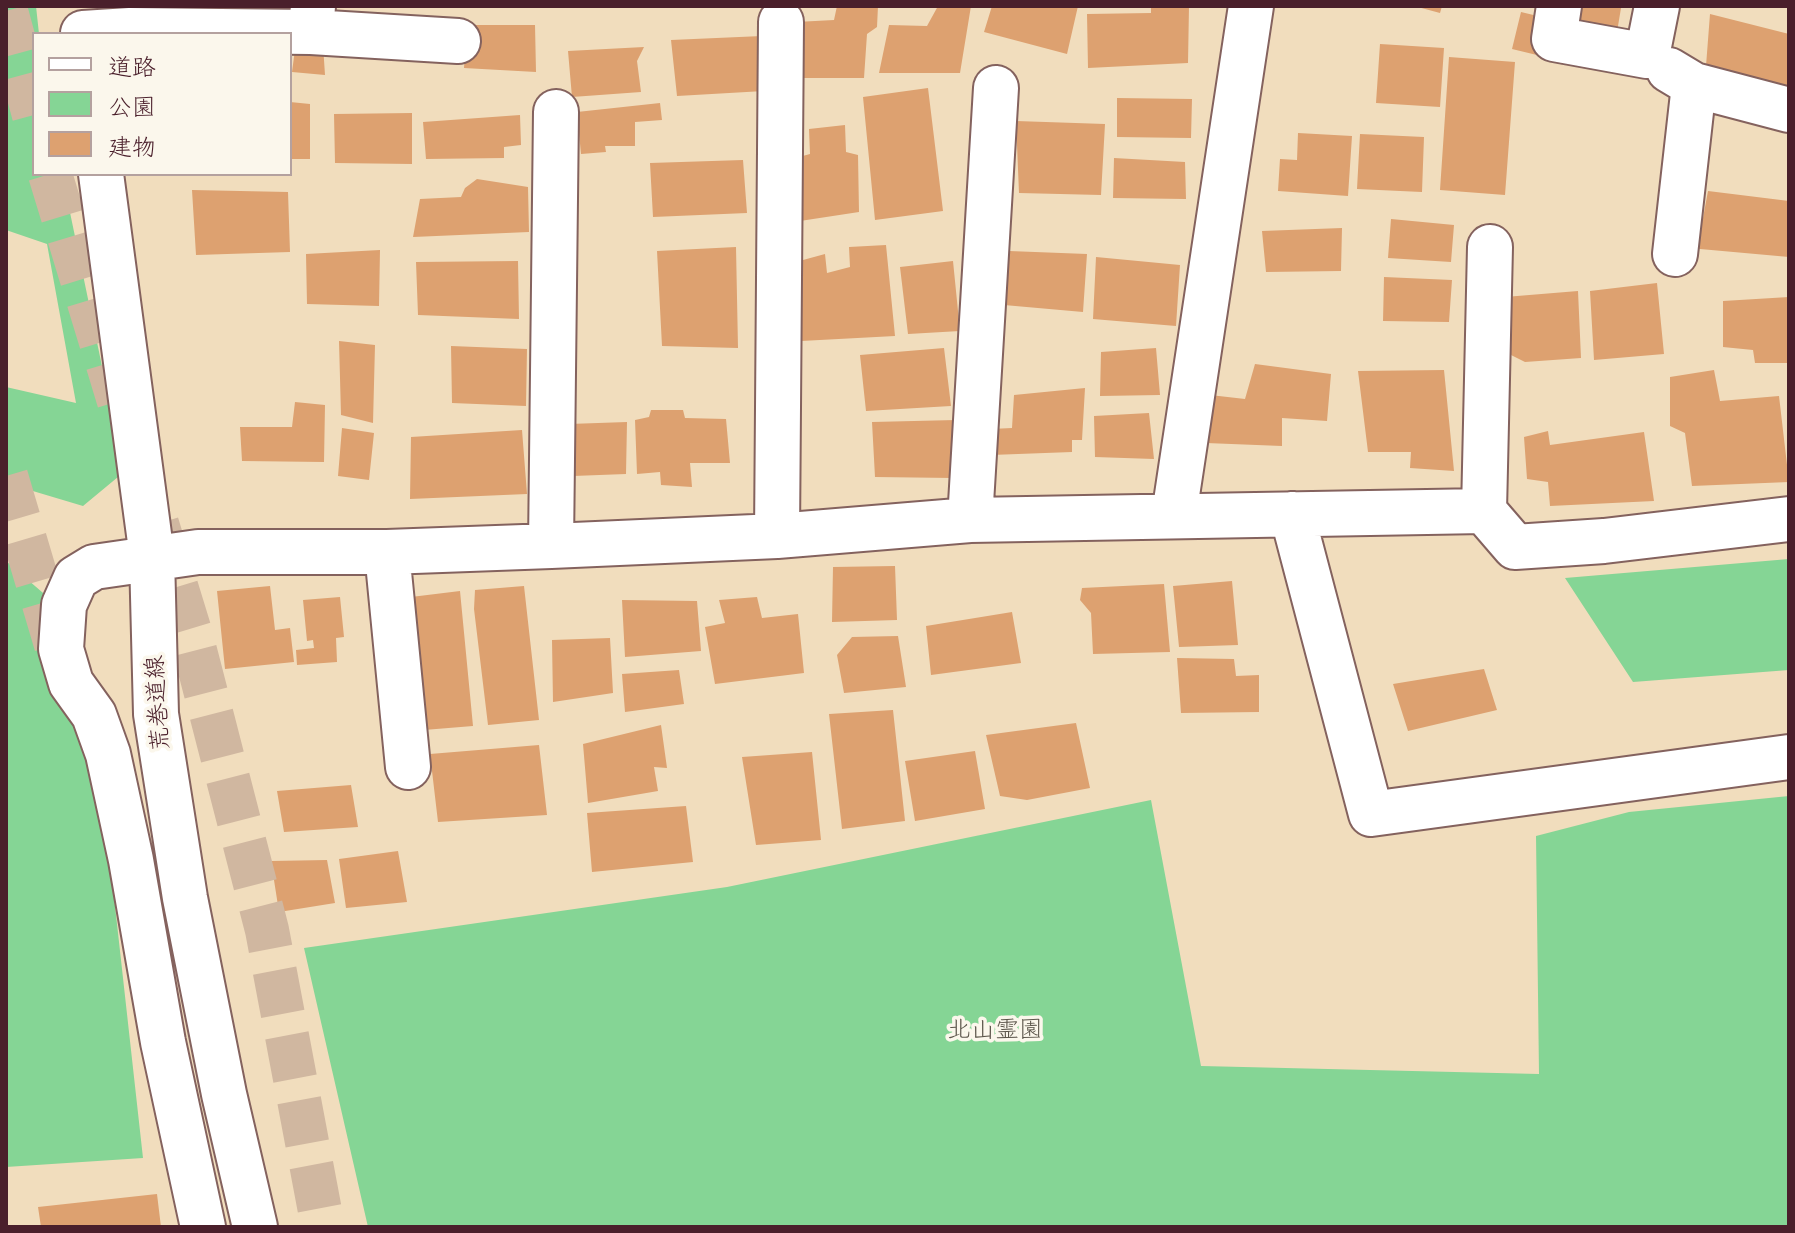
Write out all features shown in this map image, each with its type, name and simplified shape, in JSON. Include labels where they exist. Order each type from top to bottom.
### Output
[{"type":"street","points":[[81,6],[83,32]]},
{"type":"street","points":[[1174,515],[1251,6]]},
{"type":"street","points":[[1559,6],[1554,39],[1647,56],[1694,85],[1789,110]]},
{"type":"street","points":[[1647,56],[1657,6]]},
{"type":"street","points":[[106,32],[312,19],[458,41]]},
{"type":"street","points":[[777,536],[781,22]]},
{"type":"street","points":[[1675,254],[1694,85]]},
{"type":"street","points":[[970,520],[996,88]]},
{"type":"street","points":[[551,546],[556,112]]},
{"type":"street","name":"荒巻道線","points":[[101,176],[152,557],[156,714],[185,898],[224,1094],[255,1227]]},
{"type":"street","points":[[1490,247],[1484,511],[1515,547],[1604,541],[1789,519]]},
{"type":"street","points":[[203,1227],[163,1042],[131,860],[108,754],[94,715],[71,683],[61,649],[64,605],[76,578],[94,567],[198,552],[387,552],[551,546],[777,536],[970,520],[1484,511]]},
{"type":"street","points":[[1292,514],[1371,814],[1789,757]]},
{"type":"street","points":[[387,552],[408,767]]},
{"type":"green space","points":[[6,6],[36,6],[39,32],[32,32],[32,176],[62,176],[124,472],[83,506],[6,483],[6,387],[76,403],[47,244],[6,230]]},
{"type":"green space","points":[[1789,559],[1789,670],[1633,682],[1565,578]]},
{"type":"green space","points":[[6,561],[57,605],[102,789],[143,1158],[6,1167]]},
{"type":"green space","name":"北山霊園","points":[[1789,796],[1789,1227],[368,1227],[304,948],[727,887],[1151,800],[1201,1066],[1539,1074],[1536,836],[1629,812]]},
{"type":"building","points":[[837,6],[878,6],[877,27],[867,34],[864,78],[793,78],[796,22],[834,20]]},
{"type":"building","points":[[938,6],[971,6],[960,73],[879,73],[889,25],[927,26]]},
{"type":"building","points":[[992,6],[1078,6],[1067,54],[984,32]]},
{"type":"building","points":[[1151,6],[1189,6],[1188,63],[1088,68],[1087,14],[1151,13]]},
{"type":"building","points":[[1414,6],[1442,6],[1440,13]]},
{"type":"building","points":[[1571,6],[1621,8],[1616,38],[1567,31]]},
{"type":"building","points":[[1521,12],[1550,19],[1541,56],[1512,49]]},
{"type":"building","points":[[1710,14],[1789,34],[1789,90],[1706,66]]},
{"type":"building","points":[[467,25],[535,25],[536,72],[464,68]]},
{"type":"building","points":[[762,36],[764,91],[677,96],[671,40]]},
{"type":"building","points":[[296,42],[323,45],[325,75],[292,72]]},
{"type":"building","points":[[1380,44],[1444,48],[1440,107],[1376,103]]},
{"type":"building","points":[[644,47],[637,61],[641,92],[572,97],[568,51]]},
{"type":"building","points":[[1449,57],[1515,62],[1505,195],[1440,190]]},
{"type":"building","points":[[928,88],[943,211],[875,220],[863,97]]},
{"type":"building","points":[[1117,98],[1192,99],[1191,138],[1117,137]]},
{"type":"building","points":[[292,102],[310,104],[310,159],[292,159]]},
{"type":"building","points":[[660,103],[662,120],[635,122],[635,146],[605,146],[606,152],[581,154],[577,112]]},
{"type":"building","points":[[412,113],[412,164],[335,163],[334,114]]},
{"type":"building","points":[[520,115],[521,145],[504,147],[504,158],[426,159],[423,122]]},
{"type":"building","points":[[1016,121],[1105,124],[1101,195],[1019,193]]},
{"type":"building","points":[[845,125],[846,152],[858,155],[859,212],[800,221],[799,157],[810,154],[809,129]]},
{"type":"building","points":[[1298,133],[1352,136],[1348,196],[1278,191],[1280,159],[1297,160]]},
{"type":"building","points":[[1360,134],[1424,137],[1422,192],[1357,189]]},
{"type":"building","points":[[1114,158],[1185,162],[1186,199],[1113,198]]},
{"type":"building","points":[[743,160],[747,213],[653,217],[650,163]]},
{"type":"building","points":[[477,179],[528,187],[529,232],[413,237],[420,199],[461,197],[465,188]]},
{"type":"building","points":[[192,190],[288,192],[290,252],[196,255]]},
{"type":"building","points":[[1708,191],[1789,201],[1789,257],[1689,248],[1694,218],[1703,218]]},
{"type":"building","points":[[1391,219],[1454,225],[1451,262],[1388,258]]},
{"type":"building","points":[[1342,228],[1341,271],[1266,272],[1262,231]]},
{"type":"building","points":[[886,245],[895,336],[801,341],[792,263],[825,254],[827,273],[850,267],[849,247]]},
{"type":"building","points":[[736,247],[738,348],[662,346],[657,251]]},
{"type":"building","points":[[380,250],[379,306],[307,304],[306,254]]},
{"type":"building","points":[[1009,251],[1087,254],[1083,312],[1004,305]]},
{"type":"building","points":[[1096,257],[1180,265],[1176,326],[1093,319]]},
{"type":"building","points":[[518,261],[519,319],[418,315],[416,262]]},
{"type":"building","points":[[953,261],[960,331],[908,334],[900,267]]},
{"type":"building","points":[[1384,277],[1452,280],[1449,322],[1383,321]]},
{"type":"building","points":[[1657,283],[1664,354],[1594,360],[1590,291]]},
{"type":"building","points":[[1578,291],[1581,358],[1525,362],[1509,354],[1505,297]]},
{"type":"building","points":[[1789,297],[1789,363],[1755,363],[1753,350],[1723,347],[1723,301]]},
{"type":"building","points":[[339,341],[375,345],[373,423],[341,415]]},
{"type":"building","points":[[451,346],[527,349],[526,406],[452,403]]},
{"type":"building","points":[[944,348],[951,406],[866,411],[860,355]]},
{"type":"building","points":[[1156,348],[1160,395],[1100,396],[1101,352]]},
{"type":"building","points":[[1255,364],[1331,374],[1327,421],[1282,418],[1282,446],[1206,443],[1210,395],[1245,399]]},
{"type":"building","points":[[1444,370],[1454,471],[1410,468],[1411,452],[1368,452],[1358,371]]},
{"type":"building","points":[[1714,370],[1720,401],[1779,396],[1789,482],[1692,486],[1685,433],[1670,426],[1670,377]]},
{"type":"building","points":[[1085,388],[1082,440],[1072,440],[1072,452],[991,455],[991,429],[1012,428],[1014,395]]},
{"type":"building","points":[[295,402],[325,405],[324,462],[242,461],[240,427],[292,427]]},
{"type":"building","points":[[651,410],[683,410],[685,418],[726,419],[730,463],[690,463],[692,487],[661,485],[660,472],[637,474],[635,420],[649,417]]},
{"type":"building","points":[[1149,413],[1154,459],[1095,457],[1094,416]]},
{"type":"building","points":[[956,420],[953,478],[875,477],[872,422]]},
{"type":"building","points":[[627,422],[626,474],[573,476],[569,424]]},
{"type":"building","points":[[342,428],[374,433],[369,480],[338,476]]},
{"type":"building","points":[[522,430],[527,494],[410,499],[411,437]]},
{"type":"building","points":[[1548,431],[1550,445],[1644,432],[1654,501],[1550,506],[1548,482],[1527,479],[1524,437]]},
{"type":"building","points":[[895,566],[897,620],[832,622],[833,567]]},
{"type":"building","points":[[1232,581],[1238,645],[1179,647],[1173,586]]},
{"type":"building","points":[[1164,584],[1170,652],[1093,654],[1091,613],[1080,600],[1082,588]]},
{"type":"building","points":[[270,586],[275,630],[290,628],[294,662],[225,669],[217,591]]},
{"type":"building","points":[[524,586],[539,720],[488,725],[474,609],[475,590]]},
{"type":"building","points":[[460,591],[473,726],[424,730],[411,597]]},
{"type":"building","points":[[340,597],[344,637],[336,638],[337,662],[297,665],[296,650],[314,648],[313,640],[307,641],[303,600]]},
{"type":"building","points":[[757,597],[762,618],[798,614],[804,673],[715,684],[705,627],[725,623],[719,600]]},
{"type":"building","points":[[622,600],[697,601],[701,651],[625,657]]},
{"type":"building","points":[[1012,612],[1021,663],[931,675],[926,626]]},
{"type":"building","points":[[898,636],[906,687],[844,693],[837,655],[852,637]]},
{"type":"building","points":[[610,638],[613,693],[553,702],[552,640]]},
{"type":"building","points":[[1177,658],[1234,659],[1236,676],[1259,675],[1259,712],[1181,713]]},
{"type":"building","points":[[1484,669],[1497,710],[1408,731],[1393,684]]},
{"type":"building","points":[[679,670],[684,704],[625,712],[622,674]]},
{"type":"building","points":[[893,710],[905,821],[842,829],[829,714]]},
{"type":"building","points":[[1076,723],[1090,788],[1027,800],[1000,796],[986,735]]},
{"type":"building","points":[[661,725],[667,768],[654,767],[658,791],[588,803],[583,744]]},
{"type":"building","points":[[539,745],[547,815],[438,822],[430,754]]},
{"type":"building","points":[[975,751],[985,809],[915,821],[905,761]]},
{"type":"building","points":[[812,752],[821,840],[756,845],[742,757]]},
{"type":"building","points":[[351,785],[358,827],[284,832],[277,791]]},
{"type":"building","points":[[686,806],[693,862],[592,872],[587,813]]},
{"type":"building","points":[[398,851],[407,902],[346,908],[339,859]]},
{"type":"building","points":[[327,860],[335,903],[279,912],[271,861]]},
{"type":"building","points":[[157,1194],[161,1227],[41,1227],[38,1207]]},
{"type":"tunnel","points":[[6,11],[32,108]]},
{"type":"tunnel","points":[[51,176],[119,401]]},
{"type":"tunnel","points":[[6,476],[60,658]]},
{"type":"tunnel","points":[[157,524],[191,635],[267,930],[323,1227]]}]
